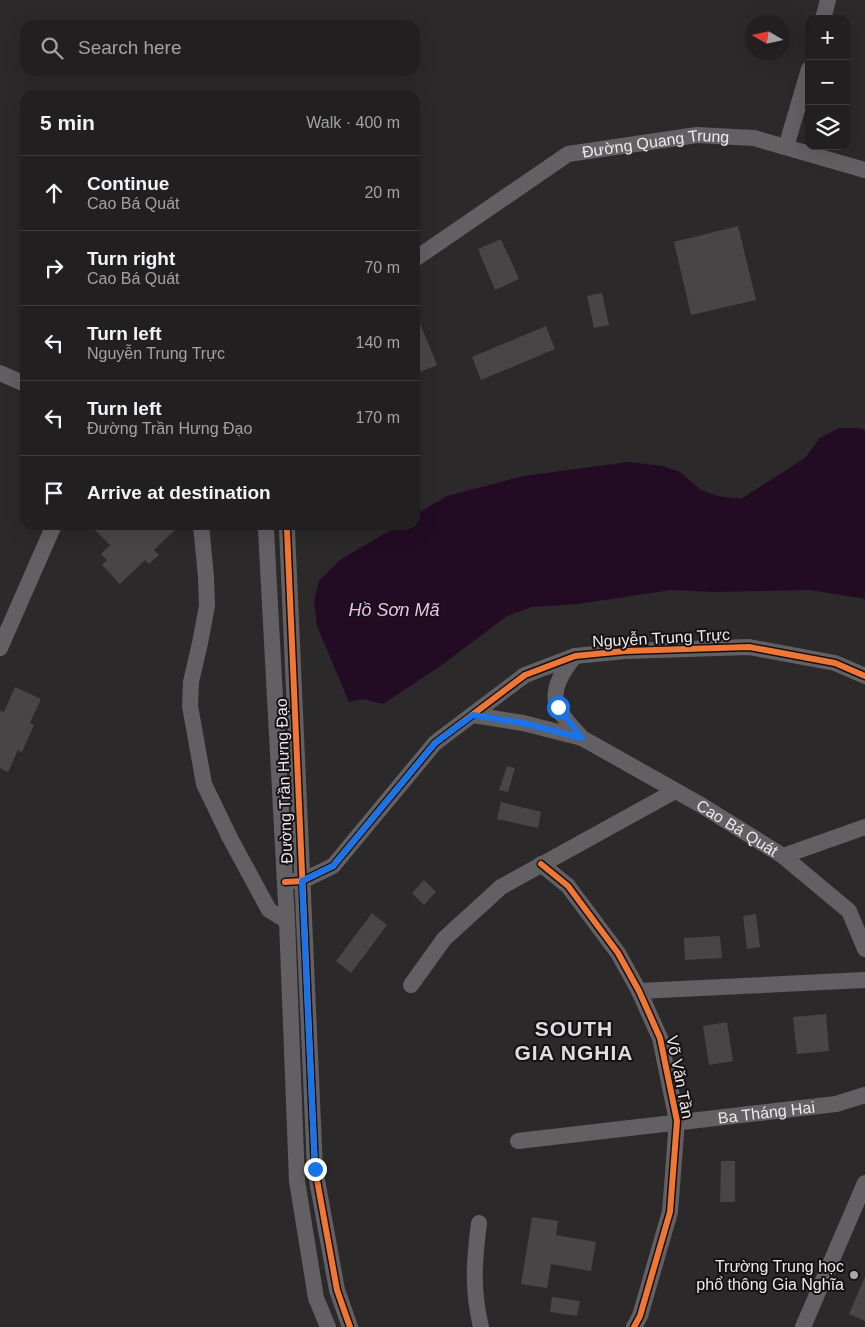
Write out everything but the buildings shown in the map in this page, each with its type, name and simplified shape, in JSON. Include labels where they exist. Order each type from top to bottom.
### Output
[{"type":"street","points":[[824,15],[828,0]]},
{"type":"street","points":[[786,148],[805,82]]},
{"type":"street","name":"Đường Quang Trung","points":[[420,256],[568,154],[697,135],[754,138],[865,170]]},
{"type":"street","points":[[0,372],[20,382]]},
{"type":"street","points":[[0,648],[52,530]]},
{"type":"street","points":[[201,530],[207,606],[191,682],[190,706],[204,784],[230,838],[269,910],[287,921]]},
{"type":"street","name":"Đường Trần Hưng Đạo","points":[[266,530],[287,921],[297,1181],[316,1298],[328,1327]]},
{"type":"street","name":"Đường Trần Hưng Đạo","points":[[287,530],[315,1169],[336,1290],[350,1327]]},
{"type":"street","name":"Nguyễn Trung Trực","points":[[302,881],[333,866],[435,743],[525,675],[575,656],[625,651],[750,647],[835,663],[865,676]]},
{"type":"street","name":"Cao Bá Quát","points":[[575,656],[568,664],[555,690],[558,707],[582,738]]},
{"type":"street","points":[[274,665],[292,664]]},
{"type":"street","name":"Cao Bá Quát","points":[[473,715],[523,723],[582,738],[674,790],[783,856],[849,911],[865,949]]},
{"type":"street","points":[[411,985],[444,939],[501,887],[674,790]]},
{"type":"street","points":[[783,856],[865,826]]},
{"type":"street","name":"Võ Văn Tần","points":[[542,864],[568,886],[618,953],[639,992],[660,1038],[677,1122],[670,1212],[640,1316],[634,1327]]},
{"type":"street","points":[[285,882],[302,881]]},
{"type":"street","points":[[639,992],[865,980]]},
{"type":"street","name":"Ba Tháng Hai","points":[[518,1141],[836,1104],[865,1095]]},
{"type":"street","points":[[803,1327],[865,1183]]},
{"type":"street","points":[[479,1223],[474,1268],[476,1306],[480,1327]]},
{"type":"water","name":"Hồ Sơn Mã","points":[[839,428],[859,428],[865,430],[865,599],[810,590],[713,592],[671,590],[578,604],[532,607],[507,616],[439,667],[383,704],[363,699],[349,702],[317,626],[314,601],[319,581],[340,560],[391,530],[420,530],[420,512],[447,496],[523,476],[629,462],[663,466],[680,472],[701,490],[718,496],[741,499],[805,458],[820,438]]},
{"type":"cycle path","points":[[287,530],[315,1169],[337,1290],[350,1327]]},
{"type":"cycle path","points":[[285,882],[302,881],[333,866],[435,743],[525,675],[575,656],[625,651],[749,647],[835,663],[865,676]]},
{"type":"cycle path","points":[[541,864],[568,886],[618,953],[639,991],[660,1038],[677,1121],[670,1212],[640,1316],[634,1327]]},
{"type":"place","name":"Trường Trung học phổ thông Gia Nghĩa","points":[[854,1275]]},
{"type":"district","name":"SOUTH GIA NGHIA","points":[[574,1040]]},
{"type":"route","points":[[315,1169],[302,881],[333,866],[435,743],[473,715],[523,723],[582,738],[558,707]]}]
